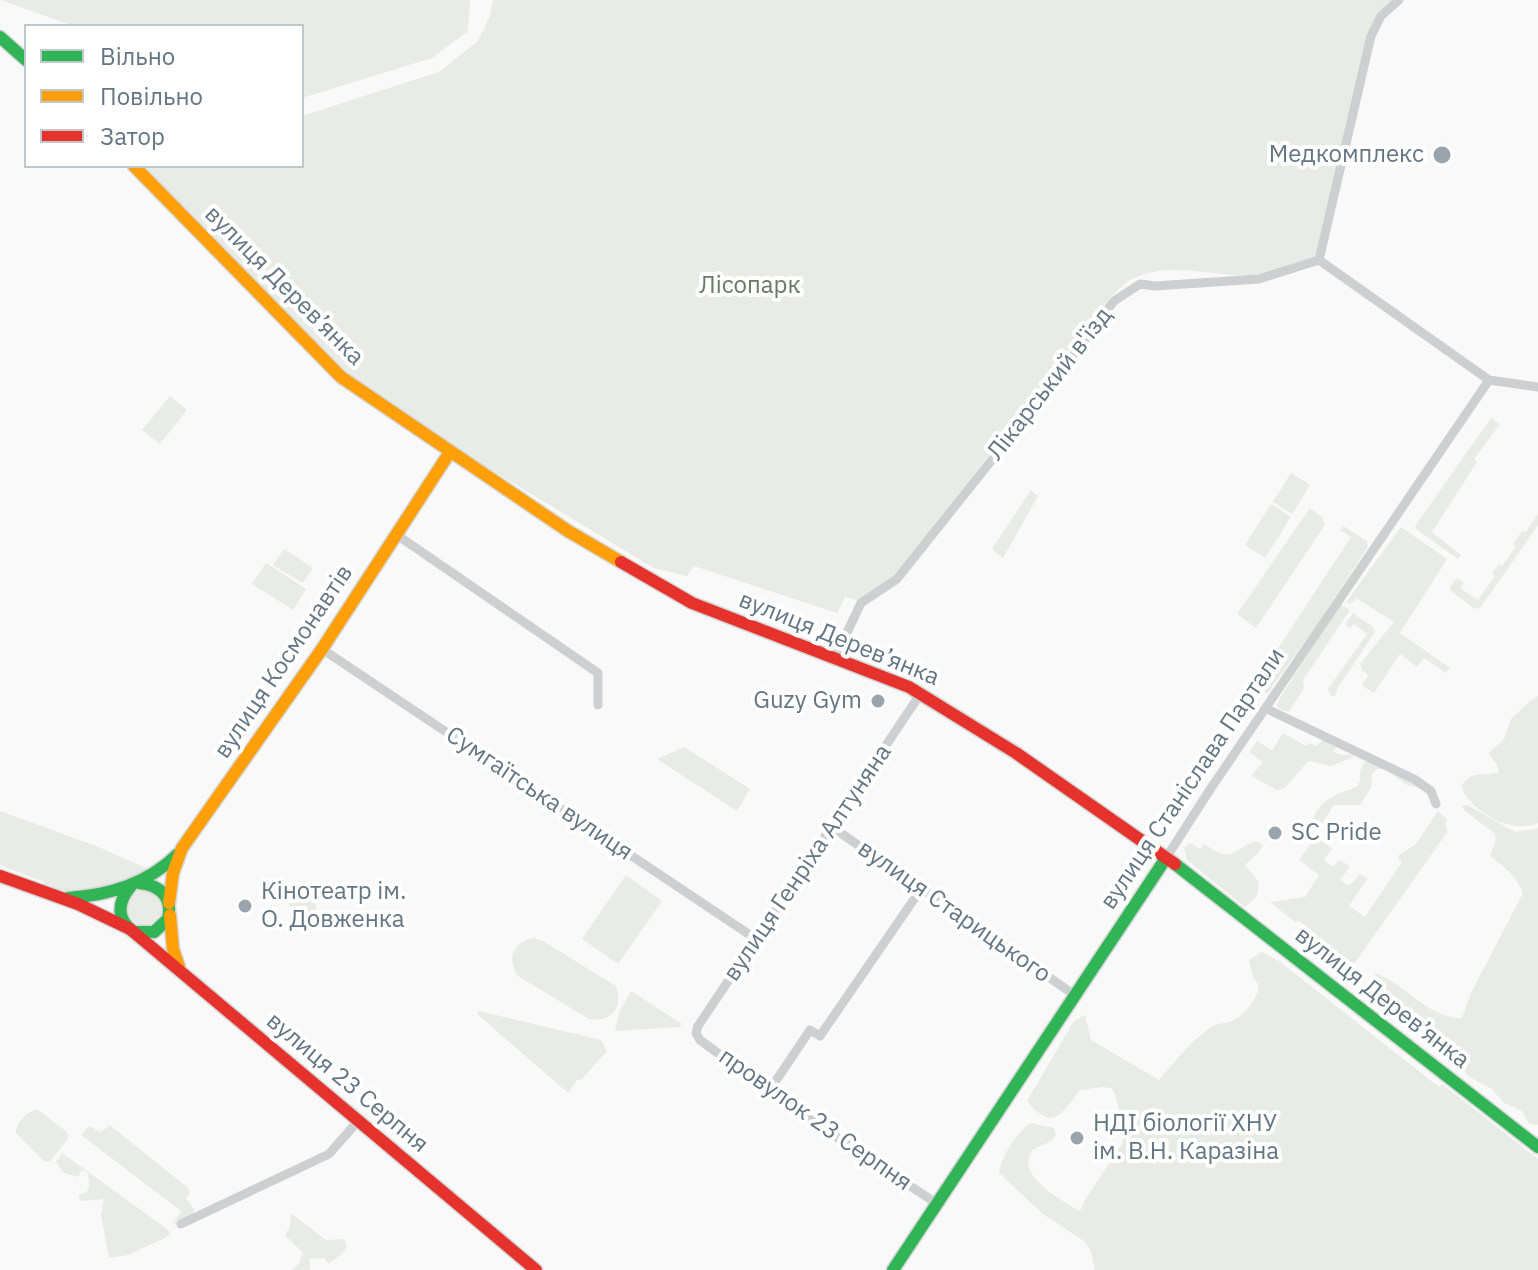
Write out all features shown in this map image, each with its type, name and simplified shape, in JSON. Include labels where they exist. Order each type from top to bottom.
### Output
[{"type":"street","points":[[1399,0],[1374,25],[1319,260],[1489,380],[1538,387]]},
{"type":"street","points":[[0,37],[24,58]]},
{"type":"street","name":"вулиця Дерев’янка","points":[[136,168],[341,377],[568,531],[692,603],[921,693],[1097,806],[1538,1147]]},
{"type":"street","name":"Лікарський в'їзд","points":[[834,660],[861,603],[897,579],[1114,301],[1140,284],[1155,286],[1259,279],[1319,260]]},
{"type":"street","name":"вулиця Станіслава Партали","points":[[893,1270],[1211,788],[1489,380]]},
{"type":"street","name":"вулиця Космонавтів","points":[[180,970],[173,949],[169,908],[173,873],[182,848],[322,649],[450,452]]},
{"type":"street","points":[[397,535],[598,673],[598,705]]},
{"type":"street","name":"Сумгаїтська вулиця","points":[[322,649],[756,939]]},
{"type":"street","name":"вулиця Генріха Алтуняна","points":[[696,1033],[921,693]]},
{"type":"street","points":[[1267,709],[1414,779],[1431,791],[1436,804]]},
{"type":"street","name":"вулиця Старицького","points":[[832,827],[1076,996]]},
{"type":"street","name":"вулиця 23 Серпня","points":[[63,898],[91,896],[135,885],[165,866],[182,848]]},
{"type":"street","name":"вулиця 23 Серпня","points":[[0,876],[63,898],[130,929],[536,1270]]},
{"type":"street","points":[[135,885],[156,886],[166,894],[169,908],[165,923],[152,932],[140,933],[122,921],[119,910],[120,899],[135,885]]},
{"type":"street","points":[[769,1091],[810,1030],[820,1036],[921,889]]},
{"type":"street","name":"провулок 23 Серпня","points":[[696,1033],[700,1040],[769,1091],[936,1203]]},
{"type":"street","points":[[181,1224],[329,1154],[358,1121]]},
{"type":"green space","points":[[0,0],[470,0],[468,31],[432,58],[304,97],[304,24],[68,24]]},
{"type":"green space","name":"Лісопарк","points":[[493,0],[1397,0],[1381,14],[1315,257],[1256,276],[1177,270],[1146,273],[1126,283],[1108,300],[895,577],[858,600],[845,597],[837,613],[694,566],[687,576],[654,568],[440,439],[354,380],[146,168],[304,168],[304,115],[439,72],[478,41],[490,16]]},
{"type":"green space","points":[[170,396],[187,410],[160,444],[142,430]]},
{"type":"green space","points":[[1491,418],[1500,424],[1474,459],[1477,462],[1432,532],[1461,555],[1458,559],[1415,526]]},
{"type":"green space","points":[[1291,473],[1310,485],[1292,514],[1273,502]]},
{"type":"green space","points":[[1031,490],[1038,496],[1003,558],[992,549]]},
{"type":"green space","points":[[1271,504],[1291,517],[1265,558],[1245,545]]},
{"type":"green space","points":[[1310,508],[1322,517],[1325,525],[1256,628],[1237,614]]},
{"type":"green space","points":[[1538,514],[1538,525],[1481,607],[1475,609],[1452,592],[1450,587],[1457,578],[1464,582],[1460,588],[1478,600],[1495,576],[1492,573],[1499,564],[1502,566],[1522,531],[1526,532]]},
{"type":"green space","points":[[1343,526],[1367,541],[1368,547],[1267,694],[1255,684],[1351,537],[1340,530]]},
{"type":"green space","points":[[1401,527],[1447,559],[1400,633],[1450,668],[1446,673],[1424,658],[1417,667],[1400,654],[1374,693],[1361,685],[1369,675],[1360,664],[1394,622],[1356,598],[1350,604],[1346,602]]},
{"type":"green space","points":[[284,549],[313,568],[303,583],[273,565]]},
{"type":"green space","points":[[266,563],[306,589],[293,610],[252,584]]},
{"type":"green space","points":[[1340,604],[1350,610],[1303,680],[1304,688],[1289,712],[1280,709],[1277,705],[1281,696]]},
{"type":"green space","points":[[1353,613],[1373,627],[1375,632],[1335,696],[1331,696],[1328,689],[1367,634],[1354,624],[1350,628],[1345,624]]},
{"type":"green space","points":[[1538,696],[1538,823],[1517,826],[1483,812],[1466,796],[1461,786],[1475,775],[1499,772],[1489,753],[1504,739],[1511,719]]},
{"type":"green space","points":[[1283,733],[1306,746],[1309,743],[1316,746],[1322,740],[1337,747],[1333,752],[1353,754],[1353,757],[1331,766],[1308,761],[1285,788],[1277,790],[1251,776],[1263,762],[1249,752],[1257,741],[1272,750]]},
{"type":"green space","points":[[684,747],[750,789],[737,811],[657,759]]},
{"type":"green space","points":[[1366,760],[1396,773],[1422,789],[1405,784],[1385,769],[1376,769],[1372,774],[1372,786],[1360,805],[1334,805],[1320,827],[1313,820],[1320,807],[1336,795],[1357,787]]},
{"type":"green space","points":[[1467,805],[1515,832],[1538,828],[1538,1125],[1529,1124],[1522,1111],[1504,1103],[1492,1089],[1468,1076],[1460,1066],[1392,1018],[1385,984],[1374,976],[1376,973],[1387,978],[1438,1013],[1462,1018],[1471,993],[1523,893],[1514,877],[1490,856],[1495,834],[1464,810],[1462,806]]},
{"type":"green space","points":[[0,811],[96,846],[148,869],[97,890],[71,893],[43,887],[44,882],[0,865]]},
{"type":"green space","points":[[1438,811],[1447,819],[1445,826],[1448,831],[1354,964],[1345,959],[1339,964],[1317,960],[1313,951],[1319,940],[1315,933],[1298,920],[1296,923],[1270,902],[1305,897],[1319,875],[1299,860],[1312,842],[1321,841],[1332,848],[1324,860],[1333,867],[1339,860],[1350,866],[1340,880],[1349,886],[1360,874],[1368,878],[1349,906],[1365,917],[1402,862],[1398,859],[1399,855],[1416,844]]},
{"type":"green space","points":[[1257,841],[1263,845],[1245,865],[1259,882],[1257,896],[1245,907],[1187,860],[1184,848],[1190,843],[1200,849],[1204,844],[1227,855]]},
{"type":"green space","points":[[626,875],[662,901],[618,964],[582,939]]},
{"type":"green space","points":[[145,890],[158,895],[163,908],[158,921],[145,926],[132,921],[127,908],[132,895]]},
{"type":"green space","points":[[315,896],[317,921],[291,923],[289,897]]},
{"type":"green space","points":[[535,938],[616,986],[618,1001],[614,1012],[597,1020],[589,1019],[518,976],[512,963],[514,951],[521,943]]},
{"type":"green space","points":[[1262,952],[1279,961],[1439,1087],[1442,1084],[1538,1159],[1538,1270],[1095,1270],[1091,1251],[1084,1241],[1043,1214],[999,1173],[1010,1145],[1030,1123],[1054,1128],[1056,1135],[1052,1141],[1032,1150],[1028,1163],[1030,1170],[1049,1191],[1080,1211],[1122,1144],[1123,1126],[1115,1094],[1111,1088],[1080,1090],[1062,1112],[1050,1118],[1036,1111],[1027,1101],[1074,1021],[1085,1015],[1091,1040],[1159,1080],[1208,1029],[1232,1021],[1250,1006],[1259,986],[1249,960]]},
{"type":"green space","points":[[631,991],[682,1024],[679,1027],[615,1031],[619,1012]]},
{"type":"green space","points":[[479,1011],[601,1040],[607,1051],[568,1093],[477,1014]]},
{"type":"green space","points":[[37,1109],[67,1132],[68,1139],[50,1161],[45,1162],[16,1133],[23,1118]]},
{"type":"green space","points":[[110,1125],[188,1188],[190,1194],[186,1198],[194,1214],[172,1225],[181,1211],[81,1135],[89,1126],[101,1132]]},
{"type":"green space","points":[[62,1153],[167,1229],[169,1236],[128,1255],[109,1258],[101,1215],[104,1199],[79,1199],[79,1195],[87,1192],[88,1173],[82,1170],[78,1177],[64,1173],[56,1162]]},
{"type":"green space","points":[[291,1213],[326,1240],[344,1239],[347,1246],[342,1254],[328,1264],[324,1258],[309,1259],[310,1270],[292,1270],[303,1253],[285,1235],[290,1226]]},
{"type":"traffic: fast","points":[[0,37],[24,58]]},
{"type":"traffic: fast","points":[[68,898],[127,886],[154,873],[178,854]]},
{"type":"traffic: fast","points":[[893,1270],[1166,858]]},
{"type":"traffic: fast","points":[[1175,864],[1538,1147]]},
{"type":"traffic: fast","points":[[131,886],[123,898],[121,916],[134,932],[154,932],[168,919],[169,904],[159,889],[139,883]]},
{"type":"traffic: slow","points":[[136,168],[341,377],[568,531],[621,562]]},
{"type":"traffic: slow","points":[[169,903],[173,873],[182,848],[322,649],[450,452]]},
{"type":"traffic: slow","points":[[170,915],[173,949],[179,967]]},
{"type":"traffic: jam","points":[[621,562],[692,603],[909,687],[1016,753],[1175,864]]},
{"type":"traffic: jam","points":[[0,876],[78,904],[130,929],[536,1270]]},
{"type":"place","name":"Медкомплекс","points":[[1442,155]]},
{"type":"place","name":"Guzy Gym","points":[[878,701]]},
{"type":"place","name":"SC Pride","points":[[1275,833]]},
{"type":"place","name":"Кінотеатр ім. О. Довженка","points":[[245,906]]},
{"type":"place","name":"НДІ біології ХНУ ім. В.Н. Каразіна","points":[[1077,1138]]}]
